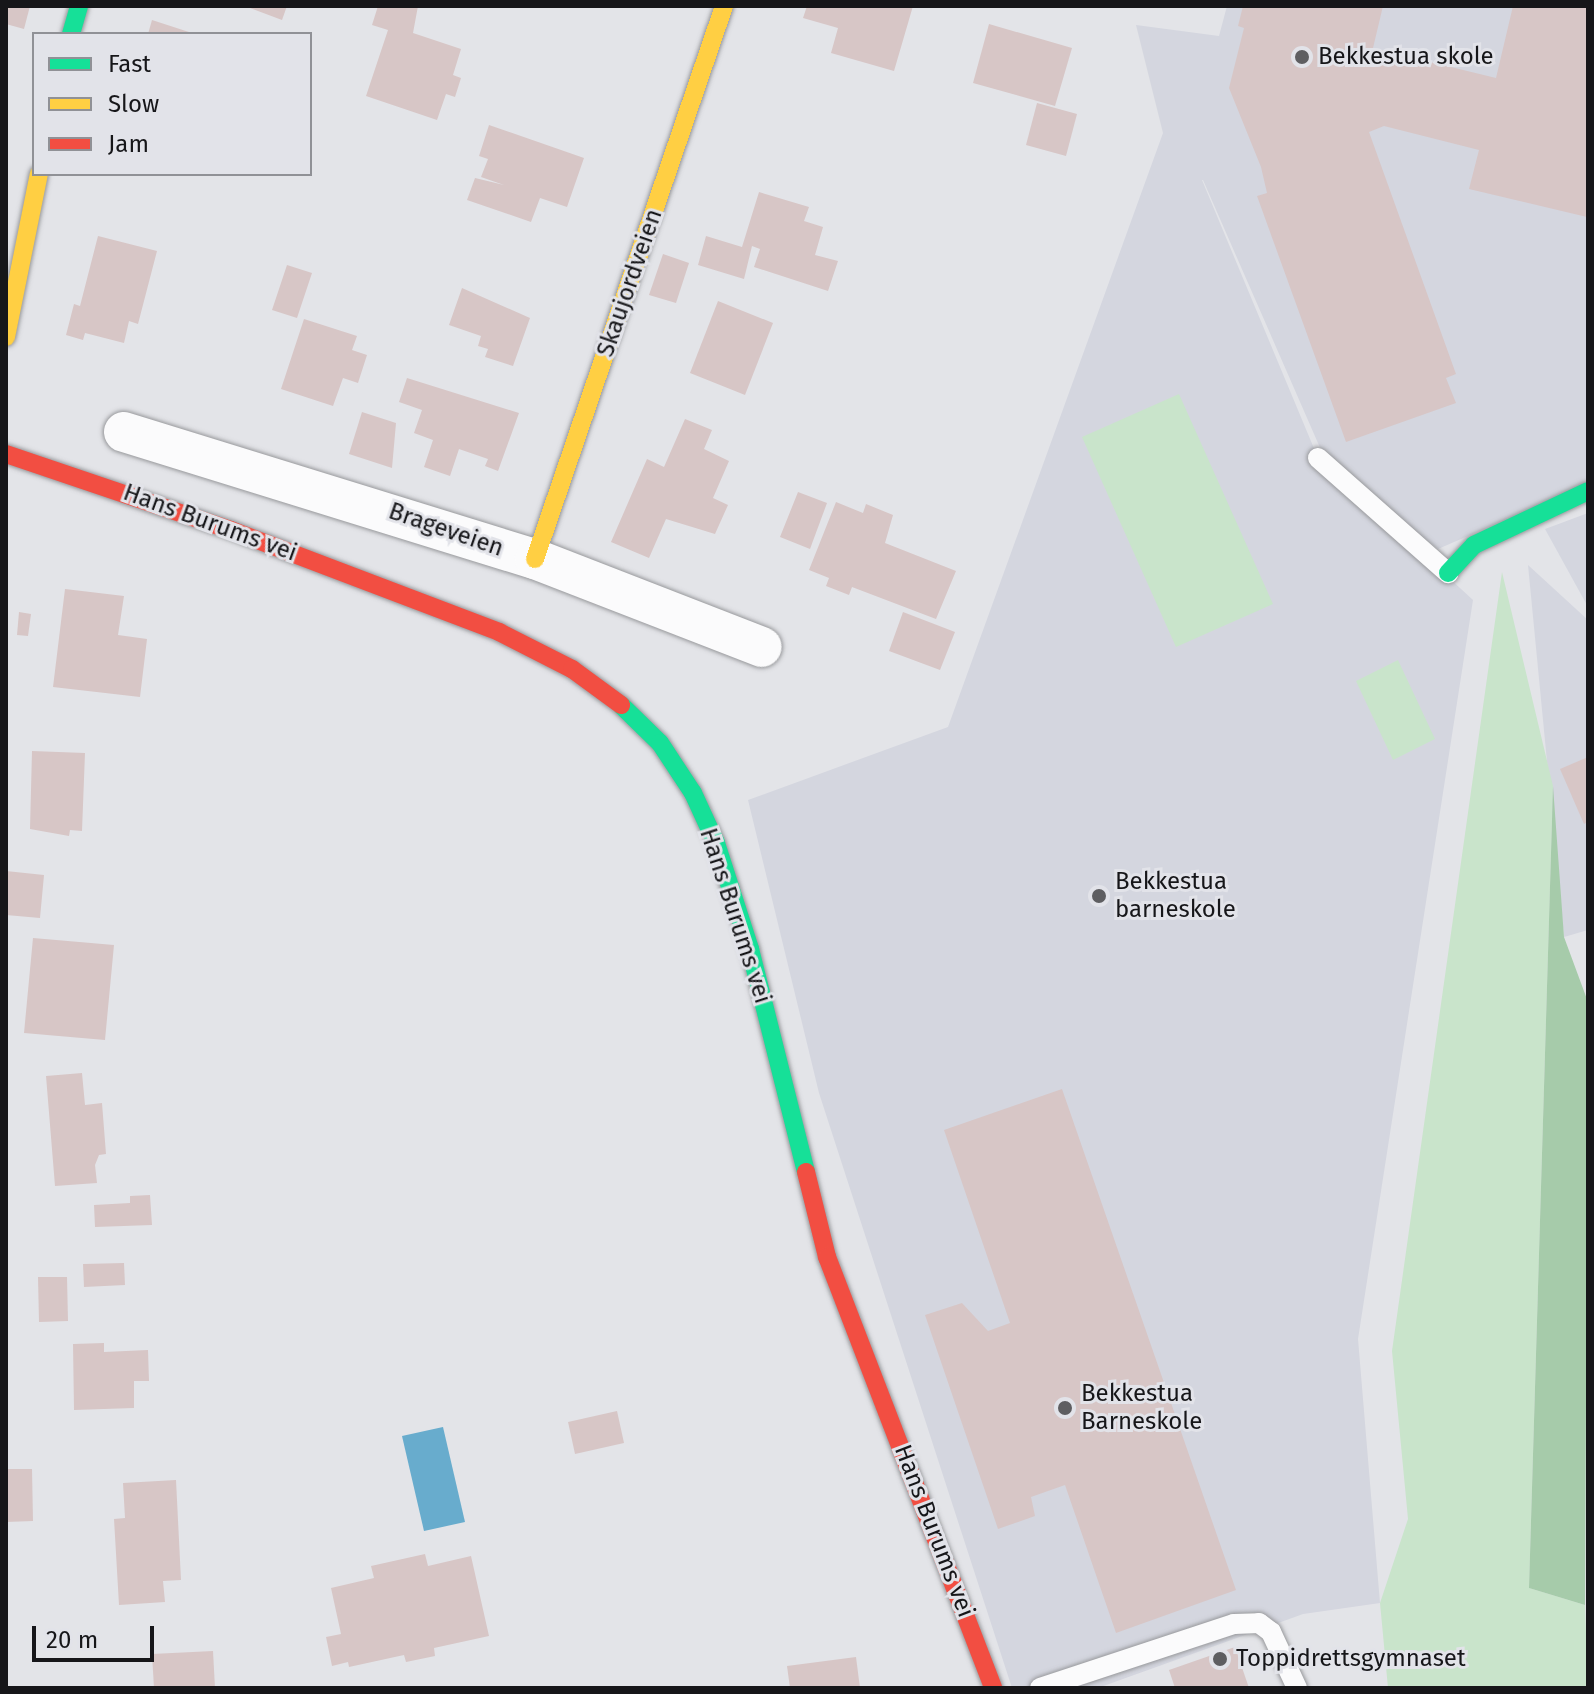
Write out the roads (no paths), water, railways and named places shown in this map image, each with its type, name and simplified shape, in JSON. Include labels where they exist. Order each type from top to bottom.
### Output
[{"type":"street","points":[[72,32],[79,6]]},
{"type":"street","name":"Skaujordveien","points":[[535,559],[724,6]]},
{"type":"street","points":[[6,337],[39,176]]},
{"type":"street","name":"Brageveien","points":[[124,432],[535,559],[762,647]]},
{"type":"street","name":"Hans Burums vei","points":[[6,454],[231,530],[499,632],[572,669],[620,704],[660,743],[693,793],[716,843],[750,949],[827,1257],[993,1688]]},
{"type":"street","points":[[1448,573],[1474,545],[1588,491]]},
{"type":"lane","points":[[1318,458],[1448,573]]},
{"type":"lane","points":[[1040,1688],[1234,1624],[1259,1623],[1271,1632],[1297,1688]]},
{"type":"water","points":[[443,1427],[465,1522],[424,1531],[402,1436]]},
{"type":"place","name":"Bekkestua skole","points":[[1302,57]]},
{"type":"place","name":"Bekkestua barneskole","points":[[1099,896]]},
{"type":"place","name":"Bekkestua Barneskole","points":[[1065,1408]]},
{"type":"place","name":"Toppidrettsgymnaset","points":[[1220,1659]]}]
